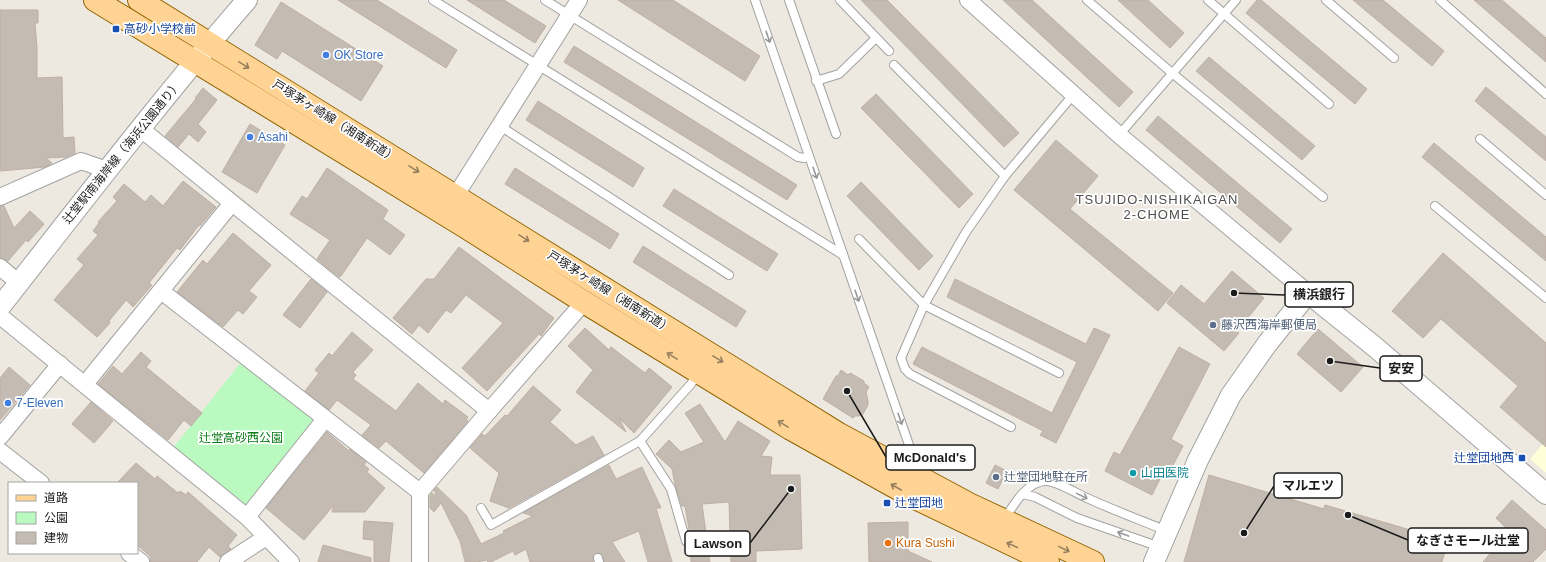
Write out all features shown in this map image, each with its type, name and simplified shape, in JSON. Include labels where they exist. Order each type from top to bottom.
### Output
[{"type":"main road","name":"戸塚茅ヶ崎線（湘南新道）","points":[[95,0],[464,226],[584,302],[791,429],[911,496],[1048,562]]},
{"type":"main road","name":"戸塚茅ヶ崎線（湘南新道）","points":[[139,0],[840,434],[901,468],[1004,520],[1093,562]]},
{"type":"street","name":"辻堂駅南海岸線（海浜公園通り）","points":[[0,307],[107,170],[195,62],[248,0]]},
{"type":"street","points":[[456,195],[579,0]]},
{"type":"street","points":[[968,0],[1119,135],[1376,348],[1546,494]]},
{"type":"street","points":[[141,128],[489,411]]},
{"type":"street","points":[[0,197],[80,161],[107,170]]},
{"type":"street","points":[[85,384],[232,203]]},
{"type":"street","points":[[0,268],[19,283]]},
{"type":"street","points":[[161,291],[420,492]]},
{"type":"street","points":[[1160,547],[1198,460],[1231,395],[1267,344],[1308,293]]},
{"type":"street","points":[[420,562],[420,492],[584,302]]},
{"type":"street","points":[[0,316],[247,517],[291,562]]},
{"type":"street","points":[[0,437],[60,364]]},
{"type":"street","points":[[247,517],[325,419]]},
{"type":"street","points":[[0,450],[40,482]]},
{"type":"street","points":[[228,562],[266,537]]},
{"type":"street","points":[[130,554],[141,562]]},
{"type":"lane","points":[[433,0],[843,255]]},
{"type":"lane","points":[[545,0],[798,157],[804,158]]},
{"type":"lane","points":[[756,0],[909,445],[901,468]]},
{"type":"lane","points":[[789,0],[836,134]]},
{"type":"lane","points":[[840,0],[889,51]]},
{"type":"lane","points":[[1086,0],[1323,197]]},
{"type":"lane","points":[[1208,0],[1329,104]]},
{"type":"lane","points":[[1119,135],[1236,0]]},
{"type":"lane","points":[[1326,0],[1394,58]]},
{"type":"lane","points":[[1440,0],[1546,94]]},
{"type":"lane","points":[[816,80],[839,74],[876,38]]},
{"type":"lane","points":[[894,65],[1005,176]]},
{"type":"lane","points":[[1011,427],[910,374],[905,369],[901,358],[924,305],[966,232],[1005,176],[1073,95]]},
{"type":"lane","points":[[500,126],[730,275]]},
{"type":"lane","points":[[1480,139],[1546,196]]},
{"type":"lane","points":[[1435,206],[1546,298]]},
{"type":"lane","points":[[859,239],[924,305],[1059,372]]},
{"type":"lane","points":[[481,508],[490,525],[640,442],[691,384],[698,372]]},
{"type":"lane","points":[[640,442],[671,489],[686,541],[716,537]]},
{"type":"lane","points":[[1004,520],[1023,494],[1033,484],[1046,480],[1058,484],[1087,499],[1160,547]]},
{"type":"lane","points":[[1023,494],[1034,497],[1077,518],[1160,547]]},
{"type":"shaded area","points":[[1546,440],[1546,473],[1530,459]]},
{"type":"green space","name":"辻堂高砂西公園","points":[[242,361],[317,420],[246,509],[173,448]]},
{"type":"building","points":[[338,0],[377,0],[457,50],[446,68]]},
{"type":"building","points":[[467,0],[504,0],[546,26],[535,43]]},
{"type":"building","points":[[618,0],[673,0],[760,56],[745,81]]},
{"type":"building","points":[[861,0],[887,0],[1019,133],[1004,147]]},
{"type":"building","points":[[1003,0],[1032,0],[1133,92],[1119,107]]},
{"type":"building","points":[[1118,0],[1148,0],[1184,33],[1170,48]]},
{"type":"building","points":[[1257,0],[1261,0],[1367,89],[1355,104],[1246,13]]},
{"type":"building","points":[[1353,0],[1383,0],[1444,51],[1432,66]]},
{"type":"building","points":[[1474,0],[1502,0],[1546,38],[1546,62]]},
{"type":"building","name":"OK Store","points":[[281,2],[383,66],[361,101],[282,51],[277,59],[255,45]]},
{"type":"building","points":[[0,10],[38,10],[38,23],[35,23],[37,78],[62,77],[63,138],[74,137],[75,153],[66,157],[46,158],[52,163],[45,167],[0,171]]},
{"type":"building","points":[[574,46],[797,185],[787,200],[564,62]]},
{"type":"building","points":[[1209,57],[1315,146],[1302,160],[1196,71]]},
{"type":"building","points":[[1486,87],[1546,137],[1546,161],[1475,101]]},
{"type":"building","points":[[203,88],[217,100],[198,124],[206,132],[198,142],[189,134],[178,147],[165,136],[196,99],[195,98]]},
{"type":"building","points":[[876,94],[973,194],[959,208],[861,108]]},
{"type":"building","points":[[538,101],[644,168],[633,187],[526,120]]},
{"type":"building","points":[[1158,116],[1292,229],[1280,243],[1146,130]]},
{"type":"building","points":[[250,124],[285,145],[257,193],[222,172]]},
{"type":"building","points":[[1056,140],[1098,176],[1070,209],[1173,293],[1158,311],[1014,190]]},
{"type":"building","points":[[1434,143],[1546,237],[1546,261],[1422,157]]},
{"type":"building","points":[[327,168],[388,210],[383,219],[405,235],[390,255],[367,238],[339,277],[317,259],[330,240],[290,214],[302,196],[307,199]]},
{"type":"building","points":[[515,168],[619,234],[610,249],[505,184]]},
{"type":"building","points":[[183,181],[216,207],[200,226],[199,225],[180,250],[177,248],[149,283],[152,285],[133,307],[126,300],[109,321],[110,323],[97,337],[54,300],[84,265],[77,259],[98,235],[93,231],[99,223],[98,222],[117,201],[113,197],[124,184],[145,202],[151,195],[163,206]]},
{"type":"building","points":[[861,182],[933,256],[919,270],[847,196]]},
{"type":"building","points":[[674,189],[778,254],[767,271],[663,206]]},
{"type":"building","points":[[0,206],[4,206],[14,228],[30,211],[44,224],[28,242],[26,240],[8,261],[0,258]]},
{"type":"building","points":[[233,233],[271,265],[249,291],[257,297],[243,314],[238,310],[223,327],[177,292],[203,260],[207,264]]},
{"type":"building","points":[[643,246],[746,311],[736,327],[633,262]]},
{"type":"building","points":[[459,247],[554,318],[541,336],[539,334],[487,391],[462,368],[503,323],[466,295],[451,313],[446,310],[428,333],[419,325],[412,334],[393,318],[426,279],[434,279]]},
{"type":"building","points":[[1443,253],[1546,343],[1546,447],[1500,407],[1518,386],[1441,319],[1423,338],[1392,311]]},
{"type":"building","points":[[1232,271],[1264,298],[1237,331],[1239,333],[1224,351],[1167,303],[1181,285],[1204,304]]},
{"type":"building","points":[[311,279],[327,292],[300,328],[283,315]]},
{"type":"building","points":[[955,279],[1086,344],[1094,328],[1110,335],[1056,443],[1040,435],[1043,431],[913,364],[922,347],[1052,413],[1077,362],[947,297]]},
{"type":"building","points":[[585,328],[609,350],[611,347],[645,373],[649,368],[672,387],[634,433],[619,418],[626,432],[576,392],[593,370],[568,346]]},
{"type":"building","points":[[1318,329],[1363,367],[1341,392],[1297,354]]},
{"type":"building","points":[[352,332],[373,350],[353,372],[356,375],[353,379],[396,411],[418,383],[443,404],[445,400],[468,417],[466,420],[468,421],[424,473],[386,441],[379,448],[362,435],[371,425],[337,400],[329,410],[305,391],[319,373],[315,370],[329,353],[332,356]]},
{"type":"building","points":[[1179,347],[1210,364],[1171,439],[1183,446],[1171,469],[1166,467],[1152,495],[1105,471],[1114,452],[1120,455]]},
{"type":"building","points":[[141,352],[151,361],[146,367],[202,413],[191,426],[184,420],[168,440],[98,384],[113,366],[122,374]]},
{"type":"building","name":"7-Eleven","points":[[9,367],[30,385],[0,420],[0,378]]},
{"type":"building","points":[[841,370],[848,375],[850,373],[864,381],[864,383],[869,387],[866,392],[868,405],[863,414],[853,418],[823,399]]},
{"type":"building","points":[[533,386],[561,410],[550,422],[576,445],[593,436],[604,455],[509,508],[490,501],[499,473],[470,448],[482,434],[485,436],[505,415],[507,416]]},
{"type":"building","points":[[91,402],[113,421],[94,443],[72,424]]},
{"type":"building","points":[[700,404],[725,442],[738,421],[770,441],[761,456],[772,457],[770,475],[800,475],[802,549],[756,551],[756,562],[731,562],[729,502],[702,504],[706,533],[690,535],[685,506],[682,506],[672,469],[656,454],[669,440],[681,452],[704,442],[685,413]]},
{"type":"building","points":[[327,432],[349,451],[350,449],[366,462],[364,465],[369,469],[367,472],[385,488],[365,512],[332,512],[334,505],[304,540],[266,508]]},
{"type":"building","points":[[136,463],[155,479],[157,476],[178,493],[180,491],[186,495],[188,492],[237,535],[228,546],[231,549],[220,557],[209,547],[197,562],[150,562],[150,556],[138,546],[138,482],[118,482]]},
{"type":"building","points":[[609,465],[616,479],[642,467],[661,508],[656,508],[672,562],[648,562],[639,531],[612,542],[625,562],[604,562],[602,554],[597,553],[593,556],[593,562],[530,562],[526,549],[515,555],[513,551],[491,562],[488,562],[487,560],[465,562],[460,541],[441,503],[434,512],[430,508],[430,496],[432,493],[437,497],[434,490],[437,487],[466,515],[481,544],[504,533],[503,531],[533,516],[523,513]]},
{"type":"building","name":"辻堂団地駐在所","points":[[995,465],[1007,471],[998,489],[986,483]]},
{"type":"building","points":[[1209,475],[1324,509],[1325,505],[1448,541],[1442,562],[1184,562]]},
{"type":"building","points":[[1512,500],[1546,530],[1546,549],[1533,562],[1483,562],[1509,531],[1496,518]]},
{"type":"building","points":[[364,521],[393,523],[389,562],[374,562],[374,540],[363,539]]},
{"type":"building","name":"Kura Sushi","points":[[908,522],[908,551],[932,562],[869,562],[868,523]]},
{"type":"building","points":[[707,544],[710,562],[691,562],[690,546]]},
{"type":"building","points":[[323,545],[371,558],[371,562],[318,562]]},
{"type":"place","name":"高砂小学校前","points":[[116,29]]},
{"type":"place","name":"OK Store","points":[[326,55]]},
{"type":"place","name":"Asahi","points":[[250,137]]},
{"type":"place","name":"横浜銀行","points":[[1234,293]]},
{"type":"place","name":"藤沢西海岸郵便局","points":[[1213,325]]},
{"type":"place","name":"安安","points":[[1330,361]]},
{"type":"place","name":"McDonald's","points":[[847,391]]},
{"type":"place","name":"7-Eleven","points":[[8,403]]},
{"type":"place","name":"辻堂団地西","points":[[1522,458]]},
{"type":"place","name":"山田医院","points":[[1133,473]]},
{"type":"place","name":"辻堂団地駐在所","points":[[996,477]]},
{"type":"place","name":"Lawson","points":[[791,489]]},
{"type":"place","name":"辻堂団地","points":[[887,503]]},
{"type":"place","name":"なぎさモール辻堂","points":[[1348,515]]},
{"type":"place","name":"マルエツ","points":[[1244,533]]},
{"type":"place","name":"Kura Sushi","points":[[888,543]]},
{"type":"district","name":"TSUJIDO-NISHIKAIGAN 2-CHOME","points":[[1157,206]]}]
